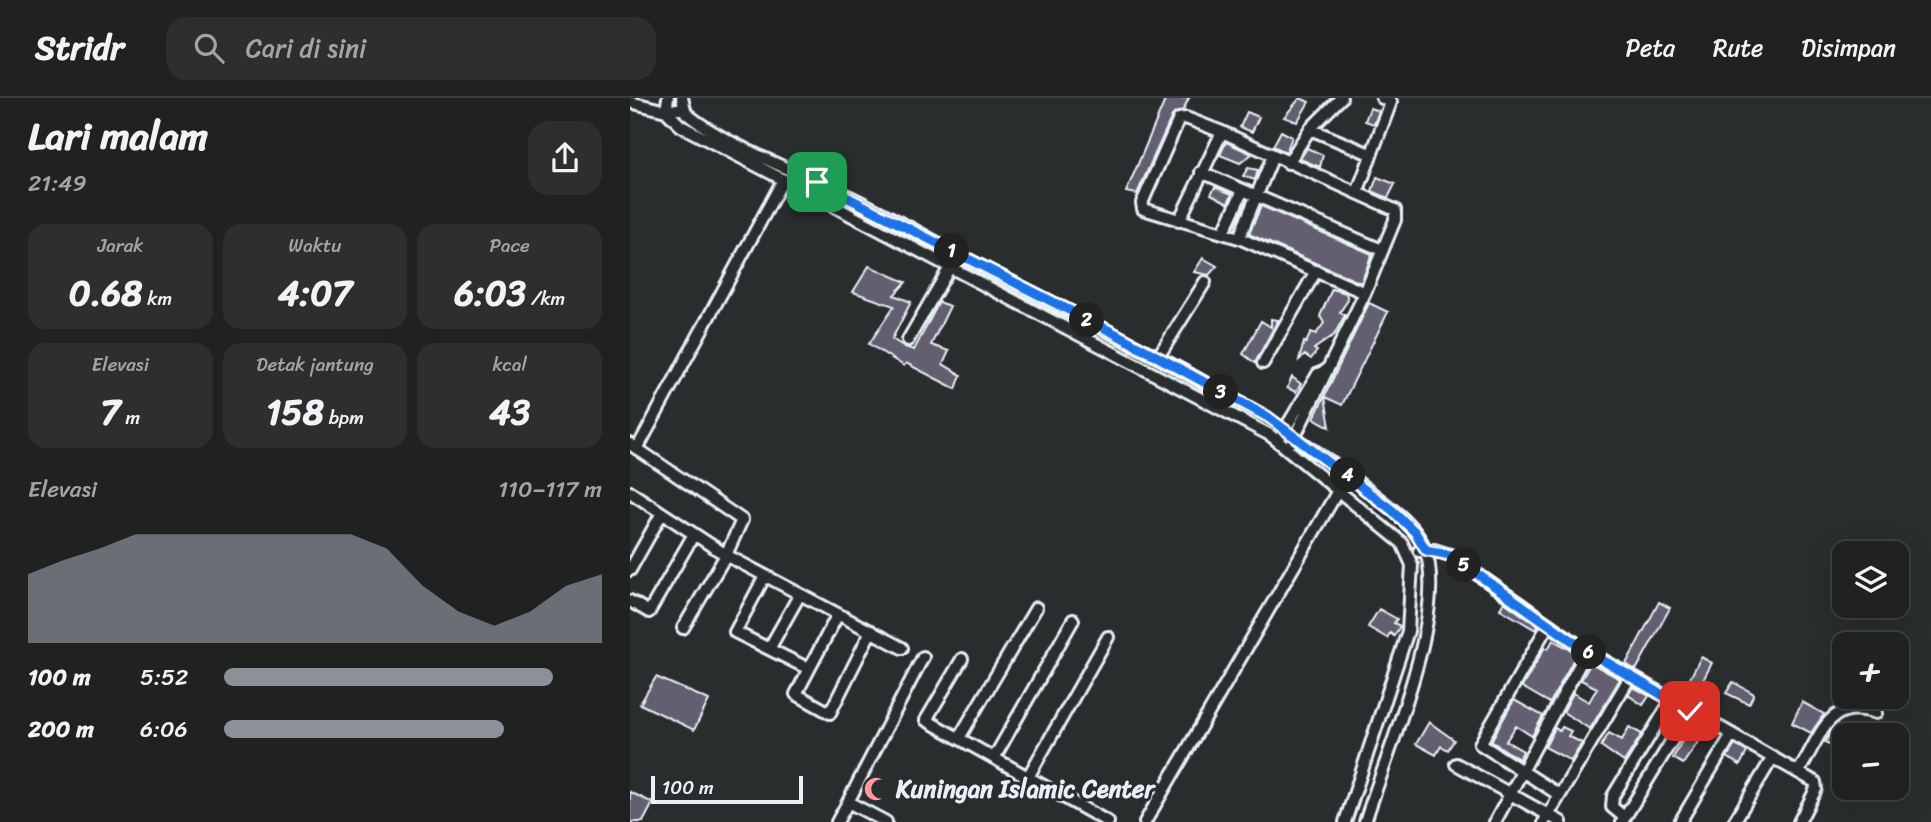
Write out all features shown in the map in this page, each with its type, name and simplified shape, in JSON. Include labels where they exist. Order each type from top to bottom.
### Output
[{"type":"street","points":[[666,111],[668,98]]},
{"type":"street","points":[[1288,163],[1310,129],[1341,98]]},
{"type":"street","points":[[1357,193],[1391,102],[1382,98]]},
{"type":"street","points":[[630,102],[666,111],[681,126],[1071,328],[1278,441],[1402,543],[1409,553],[1412,604],[1398,666],[1345,822]]},
{"type":"street","points":[[666,111],[682,103],[709,128],[852,198],[1158,357],[1290,432],[1399,515],[1415,532],[1426,550],[1427,604],[1416,672],[1365,822]]},
{"type":"street","points":[[1289,448],[1290,432],[1318,374],[1325,371],[1365,293],[1395,220],[1395,210],[1222,132],[1186,118],[1177,121],[1142,207],[1147,212],[1239,238],[1365,293]]},
{"type":"street","points":[[1310,129],[1370,154]]},
{"type":"street","points":[[1180,221],[1222,132]]},
{"type":"street","points":[[1239,238],[1273,156]]},
{"type":"street","points":[[1201,172],[1382,250]]},
{"type":"street","points":[[683,628],[726,555],[742,520],[634,447],[783,180]]},
{"type":"street","points":[[1223,233],[1243,190]]},
{"type":"street","points":[[908,340],[950,267]]},
{"type":"street","points":[[1263,363],[1316,271]]},
{"type":"street","points":[[1158,357],[1205,282]]},
{"type":"street","points":[[1071,328],[1078,316]]},
{"type":"street","points":[[1278,441],[1290,432]]},
{"type":"street","points":[[1146,822],[1339,489]]},
{"type":"street","points":[[630,492],[726,555],[902,648]]},
{"type":"street","points":[[630,570],[662,513]]},
{"type":"street","points":[[630,601],[649,612],[694,534]]},
{"type":"street","points":[[1409,553],[1426,550],[1450,555],[1587,651],[1817,785],[1799,822]]},
{"type":"street","points":[[765,576],[735,632],[803,666]]},
{"type":"street","points":[[769,649],[800,594]]},
{"type":"street","points":[[959,738],[1036,608]]},
{"type":"street","points":[[838,614],[796,694],[830,713],[871,631]]},
{"type":"street","points":[[994,758],[1073,620]]},
{"type":"street","points":[[1548,625],[1480,739],[1482,747],[1558,794]]},
{"type":"street","points":[[1028,777],[1108,637]]},
{"type":"street","points":[[1494,822],[1587,651]]},
{"type":"street","points":[[837,822],[923,657]]},
{"type":"street","points":[[962,659],[926,720],[1108,822]]},
{"type":"street","points":[[1398,666],[1416,672]]},
{"type":"street","points":[[1546,819],[1558,794],[1630,677]]},
{"type":"street","points":[[1671,701],[1613,796],[1612,807],[1623,820],[1690,711]]},
{"type":"street","points":[[1798,772],[1835,714],[1849,708],[1875,713]]},
{"type":"street","points":[[1680,822],[1732,734]]},
{"type":"street","points":[[1734,822],[1773,757]]},
{"type":"street","points":[[1456,764],[1546,819],[1561,822]]},
{"type":"street","points":[[848,802],[886,822]]},
{"type":"building","points":[[1166,98],[1189,98],[1183,110],[1172,116],[1137,194],[1126,192]]},
{"type":"building","points":[[1300,98],[1309,102],[1297,122],[1284,117]]},
{"type":"building","points":[[1370,108],[1379,111],[1374,124],[1365,121]]},
{"type":"building","points":[[1247,112],[1259,117],[1252,132],[1240,127]]},
{"type":"building","points":[[1281,131],[1292,137],[1286,152],[1273,146]]},
{"type":"building","points":[[1226,142],[1252,154],[1240,163],[1220,155]]},
{"type":"building","points":[[1307,148],[1323,155],[1320,167],[1300,159]]},
{"type":"building","points":[[1248,168],[1258,170],[1255,180],[1243,176]]},
{"type":"building","points":[[1377,177],[1395,184],[1388,198],[1372,191]]},
{"type":"building","points":[[1215,187],[1232,194],[1228,203],[1211,194]]},
{"type":"building","points":[[1261,206],[1372,254],[1361,283],[1249,234]]},
{"type":"building","points":[[1203,258],[1217,266],[1209,275],[1194,272]]},
{"type":"building","points":[[869,266],[906,282],[894,295],[911,302],[892,339],[905,347],[914,350],[939,302],[950,306],[931,345],[949,351],[943,364],[961,375],[956,389],[906,363],[904,366],[869,344],[894,306],[853,292]]},
{"type":"building","points":[[1332,289],[1346,293],[1348,300],[1340,312],[1345,315],[1334,335],[1314,349],[1317,351],[1311,359],[1305,355],[1299,360],[1304,342],[1306,343],[1311,332],[1316,334],[1324,323],[1320,316]]},
{"type":"building","points":[[1369,303],[1388,312],[1342,405],[1325,397],[1330,427],[1314,418]]},
{"type":"building","points":[[1271,319],[1278,320],[1255,363],[1243,354],[1261,321],[1271,327]]},
{"type":"building","points":[[1292,377],[1301,384],[1296,392],[1287,388]]},
{"type":"building","points":[[1504,602],[1538,626],[1536,630],[1500,609]]},
{"type":"building","points":[[1659,602],[1670,608],[1636,670],[1626,664]]},
{"type":"building","points":[[1379,609],[1397,619],[1394,623],[1400,626],[1394,636],[1390,633],[1387,638],[1368,627]]},
{"type":"building","points":[[1553,640],[1577,653],[1550,703],[1522,687],[1545,647],[1548,649]]},
{"type":"building","points":[[1701,657],[1712,663],[1699,688],[1688,682]]},
{"type":"building","points":[[1591,663],[1620,679],[1590,729],[1563,712],[1573,693],[1589,702],[1597,688],[1581,680]]},
{"type":"building","points":[[656,677],[709,700],[694,730],[640,704]]},
{"type":"building","points":[[1733,682],[1754,694],[1749,704],[1726,693]]},
{"type":"building","points":[[1633,687],[1649,696],[1643,705],[1628,695]]},
{"type":"building","points":[[1514,700],[1543,716],[1532,736],[1516,726],[1506,741],[1523,751],[1519,759],[1491,741]]},
{"type":"building","points":[[1802,702],[1824,714],[1811,733],[1792,723]]},
{"type":"building","points":[[1693,721],[1707,729],[1683,764],[1673,758]]},
{"type":"building","points":[[1429,722],[1454,740],[1448,750],[1441,746],[1436,755],[1416,744]]},
{"type":"building","points":[[1562,727],[1571,731],[1568,736],[1582,743],[1571,761],[1545,747],[1555,728],[1560,731]]},
{"type":"building","points":[[1629,727],[1642,734],[1624,762],[1601,746],[1609,733],[1622,740]]},
{"type":"building","points":[[1831,732],[1832,733],[1832,746],[1825,742]]},
{"type":"building","points":[[1735,745],[1747,752],[1740,765],[1727,757]]},
{"type":"building","points":[[630,792],[653,803],[643,822],[630,822]]},
{"type":"place","name":"Kuningan Islamic Center","points":[[876,789]]},
{"type":"route","points":[[817,182],[1114,333],[1268,417],[1392,510],[1415,532],[1426,550],[1450,555],[1587,651],[1690,711]]}]
